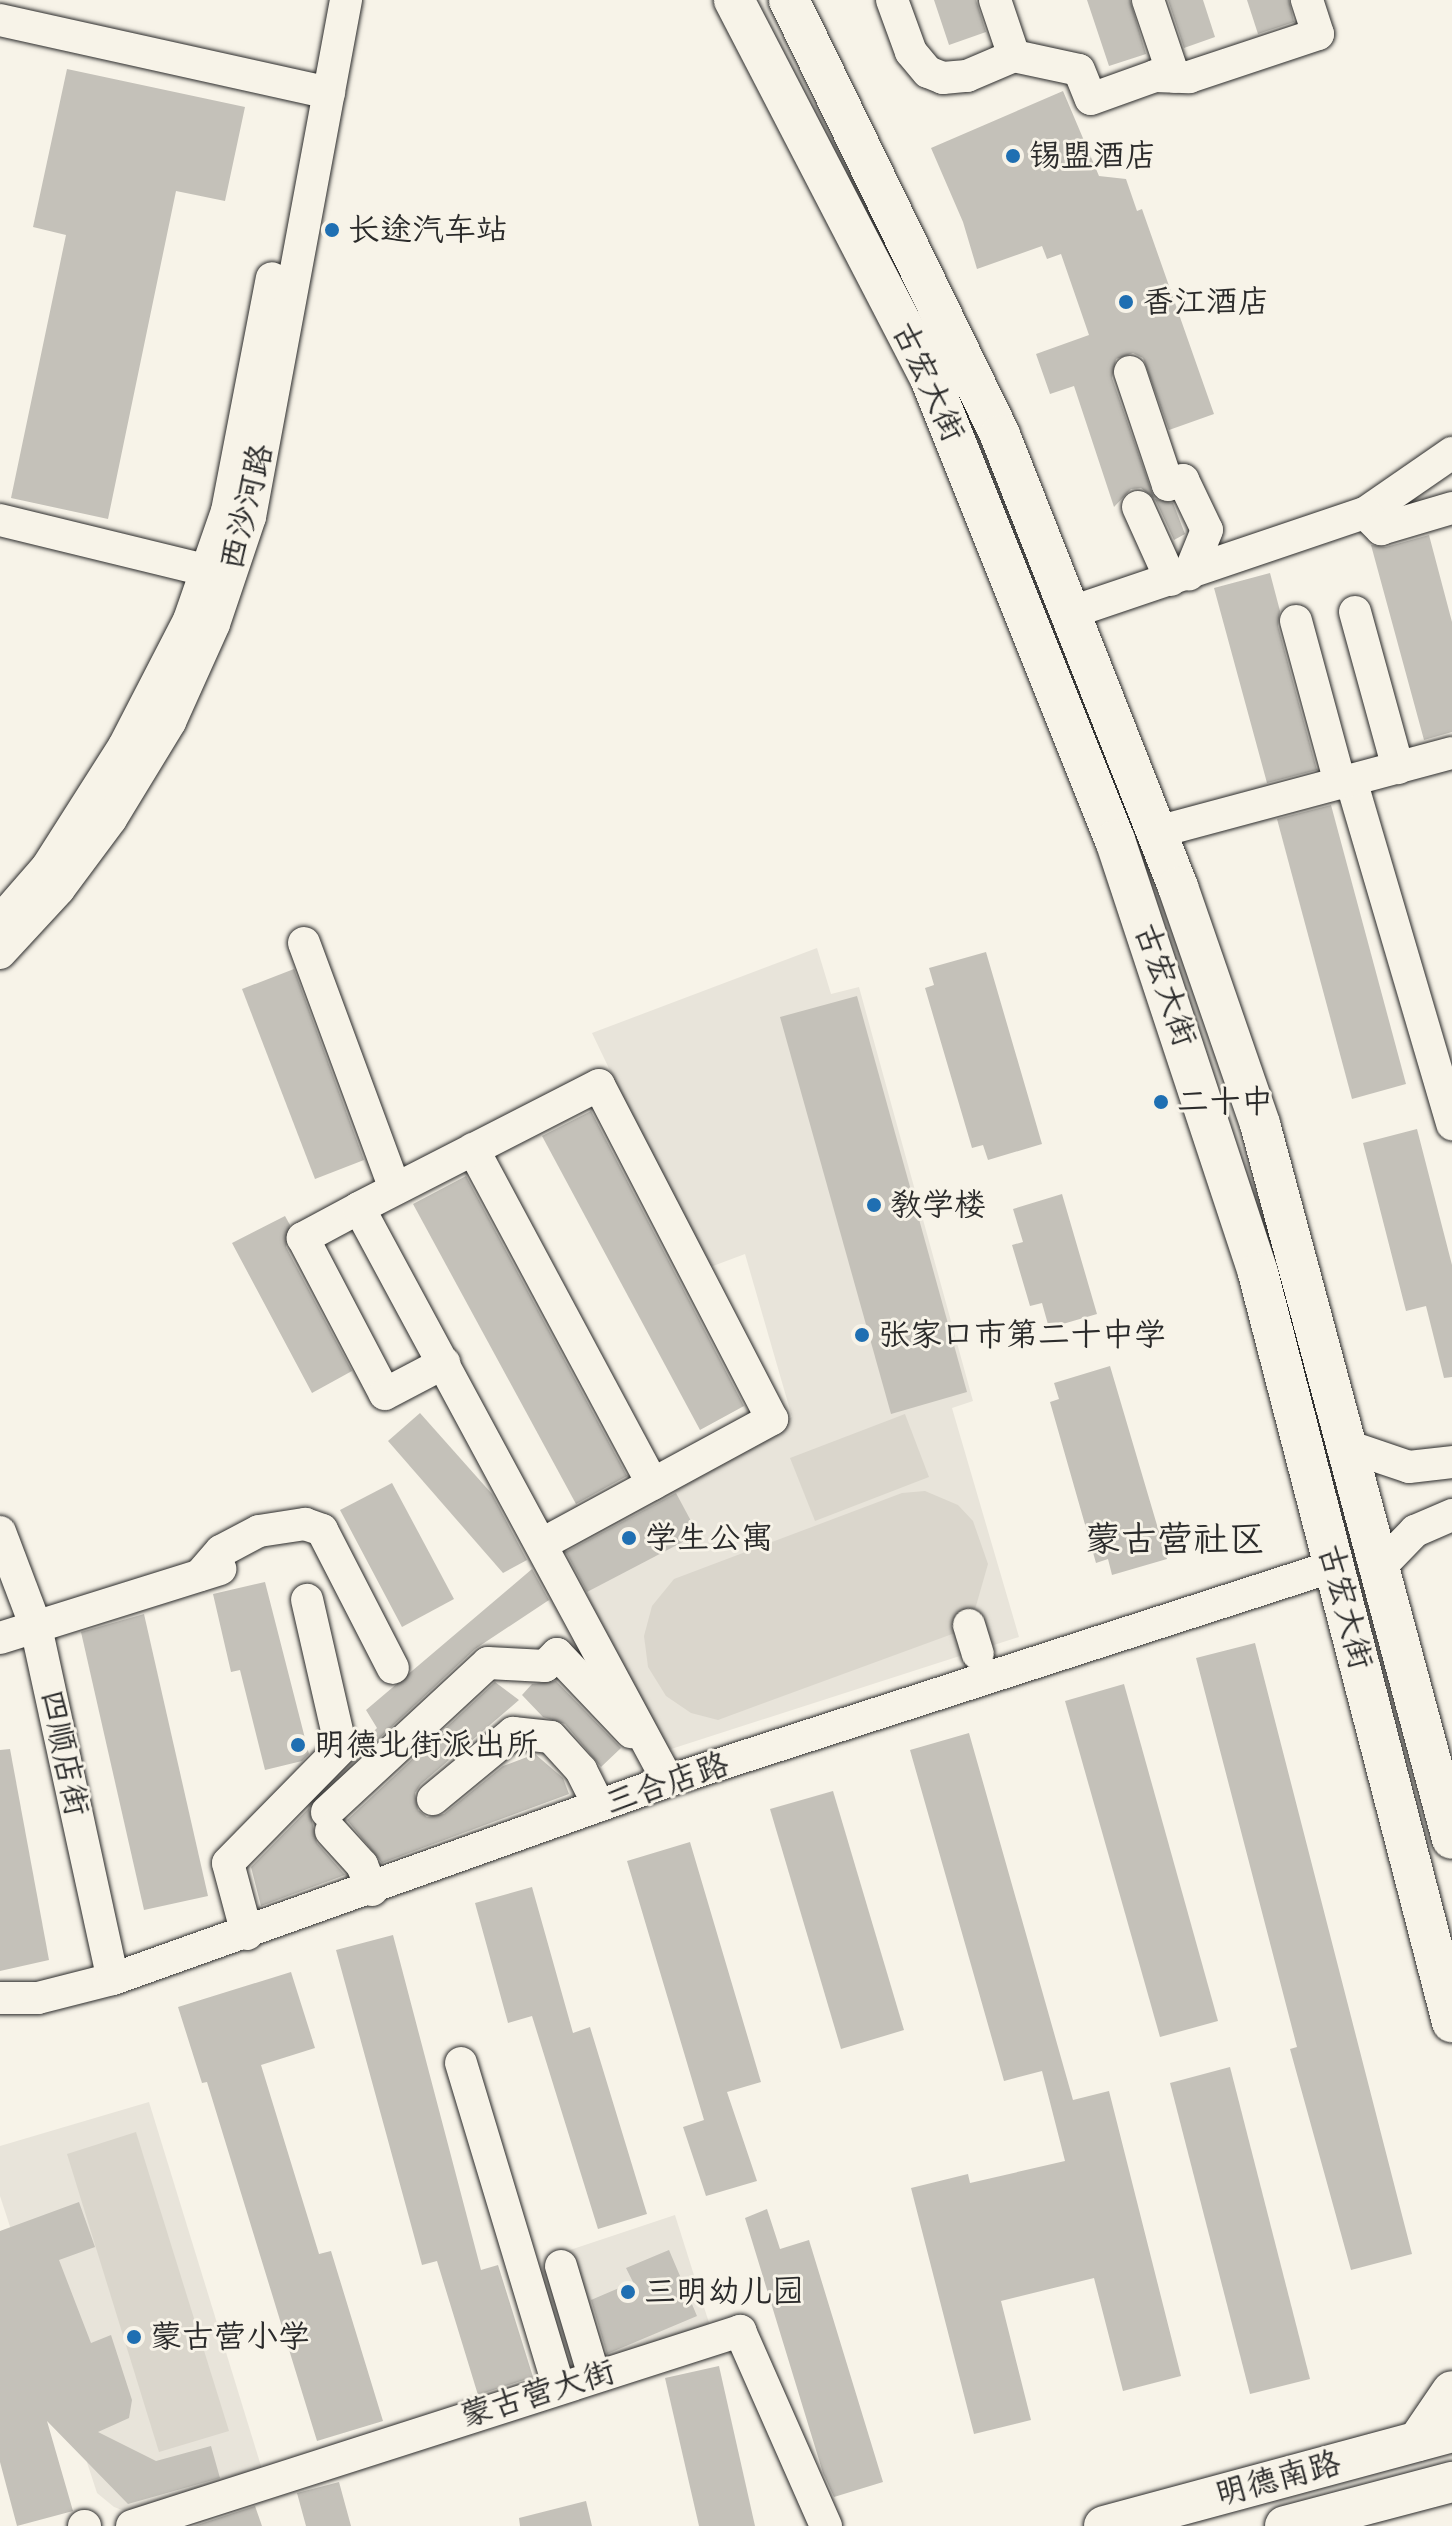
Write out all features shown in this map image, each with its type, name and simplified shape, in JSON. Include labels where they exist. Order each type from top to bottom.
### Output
[{"type":"main road","name":"古宏大街","points":[[734,0],[930,378],[1115,840],[1258,1273],[1452,2022]]},
{"type":"main road","name":"古宏大街","points":[[789,0],[943,308],[1072,612],[1157,832],[1260,1124],[1350,1447],[1452,1839]]},
{"type":"main road","points":[[1387,1767],[1430,1755]]},
{"type":"main road","points":[[1435,2436],[1452,2391]]},
{"type":"main road","name":"明德南路","points":[[1104,2526],[1435,2436]]},
{"type":"main road","points":[[1273,2480],[1286,2526]]},
{"type":"main road","name":"明德南路","points":[[1286,2526],[1452,2482]]},
{"type":"street","name":"西沙河路","points":[[0,921],[47,867],[124,746],[189,620],[250,517],[318,91],[326,0]]},
{"type":"street","name":"西沙河路","points":[[318,91],[346,0]]},
{"type":"street","points":[[892,0],[911,52],[928,72],[943,78],[967,76],[1014,56],[1079,70],[1091,99],[1155,76],[1189,77],[1318,34],[1307,0]]},
{"type":"street","points":[[995,0],[1014,56]]},
{"type":"street","points":[[1148,0],[1174,77]]},
{"type":"street","points":[[0,20],[318,91]]},
{"type":"street","points":[[1130,372],[1168,485],[1183,480],[1207,530],[1180,577]]},
{"type":"street","points":[[1072,612],[1365,513],[1452,453]]},
{"type":"street","points":[[1138,507],[1180,577]]},
{"type":"street","points":[[1365,513],[1381,529],[1452,508]]},
{"type":"street","points":[[0,520],[218,573]]},
{"type":"street","name":"西沙河路","points":[[0,953],[59,889],[111,819],[170,722],[218,573]]},
{"type":"street","points":[[1355,612],[1398,768]]},
{"type":"street","points":[[1296,621],[1452,1124]]},
{"type":"street","points":[[1157,832],[1452,753]]},
{"type":"street","points":[[304,943],[395,1189]]},
{"type":"street","points":[[444,1363],[385,1394],[303,1238],[599,1085],[772,1419],[542,1544]]},
{"type":"street","points":[[473,1149],[653,1484]]},
{"type":"street","points":[[359,1208],[542,1544],[591,1667],[633,1734]]},
{"type":"street","points":[[1350,1447],[1409,1467],[1452,1462]]},
{"type":"street","points":[[1381,1566],[1415,1531],[1452,1515]]},
{"type":"street","points":[[200,1575],[221,1551],[259,1531],[305,1524],[322,1530],[393,1668]]},
{"type":"street","name":"四顺店街","points":[[0,1532],[36,1627],[113,1979]]},
{"type":"street","points":[[0,1638],[250,1559]]},
{"type":"street","name":"三合店路","points":[[0,1998],[38,1998],[113,1979],[372,1890],[945,1680],[1019,1655],[1334,1566]]},
{"type":"street","points":[[247,1934],[228,1863],[341,1748],[307,1600]]},
{"type":"street","points":[[372,1890],[362,1865],[329,1821],[488,1663],[545,1666],[557,1654],[591,1667],[668,1781]]},
{"type":"street","points":[[433,1799],[513,1733],[551,1737],[581,1770],[599,1806]]},
{"type":"street","points":[[461,2063],[559,2387]]},
{"type":"street","points":[[561,2266],[594,2376]]},
{"type":"street","name":"蒙古营大街","points":[[132,2526],[740,2331],[826,2526]]},
{"type":"shaded area","name":"张家口市第二十中学","points":[[817,948],[831,994],[859,987],[973,1401],[952,1408],[1019,1637],[668,1750],[559,1542],[792,1417],[745,1254],[705,1269],[592,1033]]},
{"type":"shaded area","points":[[905,1414],[929,1477],[815,1521],[790,1458]]},
{"type":"shaded area","points":[[925,1491],[958,1505],[973,1521],[988,1564],[974,1613],[955,1633],[718,1720],[691,1713],[666,1696],[648,1667],[644,1636],[652,1606],[674,1579],[902,1493]]},
{"type":"shaded area","name":"蒙古营小学","points":[[149,2102],[265,2479],[141,2517],[114,2507],[97,2493],[0,2196],[0,2146]]},
{"type":"shaded area","points":[[136,2132],[229,2431],[159,2452],[67,2154]]},
{"type":"shaded area","name":"三明幼儿园","points":[[675,2215],[710,2326],[579,2367],[546,2258]]},
{"type":"building","points":[[934,0],[976,0],[986,32],[949,45]]},
{"type":"building","points":[[1087,0],[1130,0],[1146,54],[1109,66]]},
{"type":"building","points":[[1168,0],[1203,0],[1215,37],[1184,48]]},
{"type":"building","points":[[1247,0],[1289,0],[1294,22],[1258,34]]},
{"type":"building","points":[[67,69],[245,107],[225,201],[176,191],[108,519],[11,498],[66,235],[33,227]]},
{"type":"building","name":"香江酒店","points":[[1063,91],[1099,176],[1126,179],[1137,211],[1142,209],[1214,414],[1169,430],[1143,358],[1133,353],[1116,359],[1112,378],[1154,498],[1141,488],[1131,489],[1114,507],[1074,386],[1050,394],[1036,354],[1089,335],[1061,254],[1047,259],[1042,246],[977,269],[963,222],[931,148]]},
{"type":"building","points":[[1155,499],[1173,503],[1185,534],[1174,540]]},
{"type":"building","points":[[1429,535],[1452,622],[1452,732],[1424,740],[1371,545],[1386,547]]},
{"type":"building","points":[[1270,573],[1280,611],[1278,626],[1317,770],[1267,783],[1214,588]]},
{"type":"building","points":[[1331,805],[1406,1084],[1352,1099],[1277,819]]},
{"type":"building","points":[[986,952],[1042,1144],[988,1160],[983,1145],[972,1148],[925,988],[934,985],[929,968]]},
{"type":"building","points":[[294,969],[364,1160],[315,1179],[242,989]]},
{"type":"building","name":"教学楼","points":[[857,996],[967,1392],[891,1414],[780,1017]]},
{"type":"building","points":[[591,1111],[744,1406],[700,1430],[542,1136]]},
{"type":"building","points":[[1417,1129],[1452,1265],[1452,1377],[1444,1378],[1426,1306],[1406,1311],[1363,1143]]},
{"type":"building","points":[[466,1176],[627,1476],[576,1504],[413,1204]]},
{"type":"building","points":[[1062,1194],[1097,1314],[1049,1328],[1042,1303],[1030,1306],[1012,1245],[1023,1242],[1013,1209]]},
{"type":"building","points":[[285,1216],[290,1225],[286,1247],[352,1371],[312,1393],[232,1243]]},
{"type":"building","points":[[1110,1366],[1167,1559],[1112,1575],[1108,1559],[1096,1563],[1050,1402],[1059,1399],[1054,1383]]},
{"type":"building","points":[[420,1413],[492,1494],[527,1560],[503,1573],[388,1441]]},
{"type":"building","points":[[392,1483],[454,1599],[402,1627],[340,1510]]},
{"type":"building","name":"学生公寓","points":[[676,1493],[698,1534],[587,1592],[566,1552]]},
{"type":"building","points":[[532,1569],[549,1600],[475,1649],[356,1760],[360,1745],[377,1728],[366,1710]]},
{"type":"building","points":[[265,1582],[309,1754],[302,1761],[265,1770],[240,1670],[231,1672],[213,1594]]},
{"type":"building","points":[[144,1614],[208,1896],[144,1910],[81,1632]]},
{"type":"building","points":[[1255,1643],[1412,2254],[1351,2270],[1290,2049],[1297,2047],[1196,1658]]},
{"type":"building","points":[[556,1681],[621,1748],[601,1767],[565,1724],[543,1717],[522,1695],[532,1684]]},
{"type":"building","points":[[495,1682],[519,1700],[421,1784],[415,1793],[418,1810],[427,1817],[444,1814],[503,1766],[535,1754],[563,1778],[569,1794],[382,1863],[347,1820]]},
{"type":"building","points":[[1124,1684],[1218,2021],[1160,2037],[1065,1701]]},
{"type":"building","points":[[969,1733],[1073,2100],[1109,2091],[1181,2376],[1123,2391],[1094,2278],[1001,2301],[1031,2420],[974,2434],[911,2188],[968,2174],[970,2183],[1065,2161],[1042,2071],[1004,2081],[910,1750]]},
{"type":"building","points":[[10,1749],[49,1960],[0,1971],[0,1750]]},
{"type":"building","points":[[833,1791],[904,2030],[841,2049],[770,1809]]},
{"type":"building","points":[[309,1808],[317,1843],[345,1875],[261,1906],[251,1867]]},
{"type":"building","points":[[690,1842],[761,2082],[727,2092],[757,2181],[706,2196],[683,2127],[704,2120],[627,1861]]},
{"type":"building","points":[[532,1887],[573,2033],[590,2027],[647,2214],[598,2229],[532,2016],[508,2023],[475,1903]]},
{"type":"building","points":[[393,1935],[481,2270],[498,2265],[533,2377],[478,2395],[437,2261],[422,2265],[336,1950]]},
{"type":"building","points":[[291,1972],[315,2048],[261,2065],[319,2254],[331,2251],[383,2421],[317,2441],[207,2082],[202,2083],[178,2007]]},
{"type":"building","points":[[1230,2067],[1310,2379],[1250,2394],[1170,2083]]},
{"type":"building","points":[[79,2202],[95,2247],[59,2260],[91,2343],[111,2335],[132,2400],[129,2418],[98,2432],[156,2461],[211,2446],[220,2478],[128,2504],[47,2421],[73,2511],[17,2526],[0,2462],[0,2231]]},
{"type":"building","points":[[767,2209],[780,2249],[809,2240],[883,2482],[834,2497],[823,2473],[745,2218]]},
{"type":"building","points":[[669,2250],[697,2316],[607,2354],[591,2300],[633,2282],[626,2268]]},
{"type":"building","points":[[719,2366],[755,2526],[699,2526],[665,2378]]},
{"type":"building","points":[[339,2482],[351,2526],[306,2526],[297,2493]]},
{"type":"building","points":[[586,2501],[592,2526],[520,2526],[519,2518]]},
{"type":"building","points":[[255,2506],[262,2526],[194,2526]]},
{"type":"place","name":"锡盟酒店","points":[[1013,156]]},
{"type":"place","name":"长途汽车站","points":[[332,230]]},
{"type":"place","name":"香江酒店","points":[[1126,302]]},
{"type":"place","name":"二十中","points":[[1161,1102]]},
{"type":"place","name":"教学楼","points":[[874,1205]]},
{"type":"place","name":"张家口市第二十中学","points":[[862,1335]]},
{"type":"place","name":"学生公寓","points":[[629,1538]]},
{"type":"place","name":"明德北街派出所","points":[[298,1745]]},
{"type":"place","name":"三明幼儿园","points":[[628,2292]]},
{"type":"place","name":"蒙古营小学","points":[[134,2337]]},
{"type":"district","name":"蒙古营社区","points":[[1175,1540]]}]
